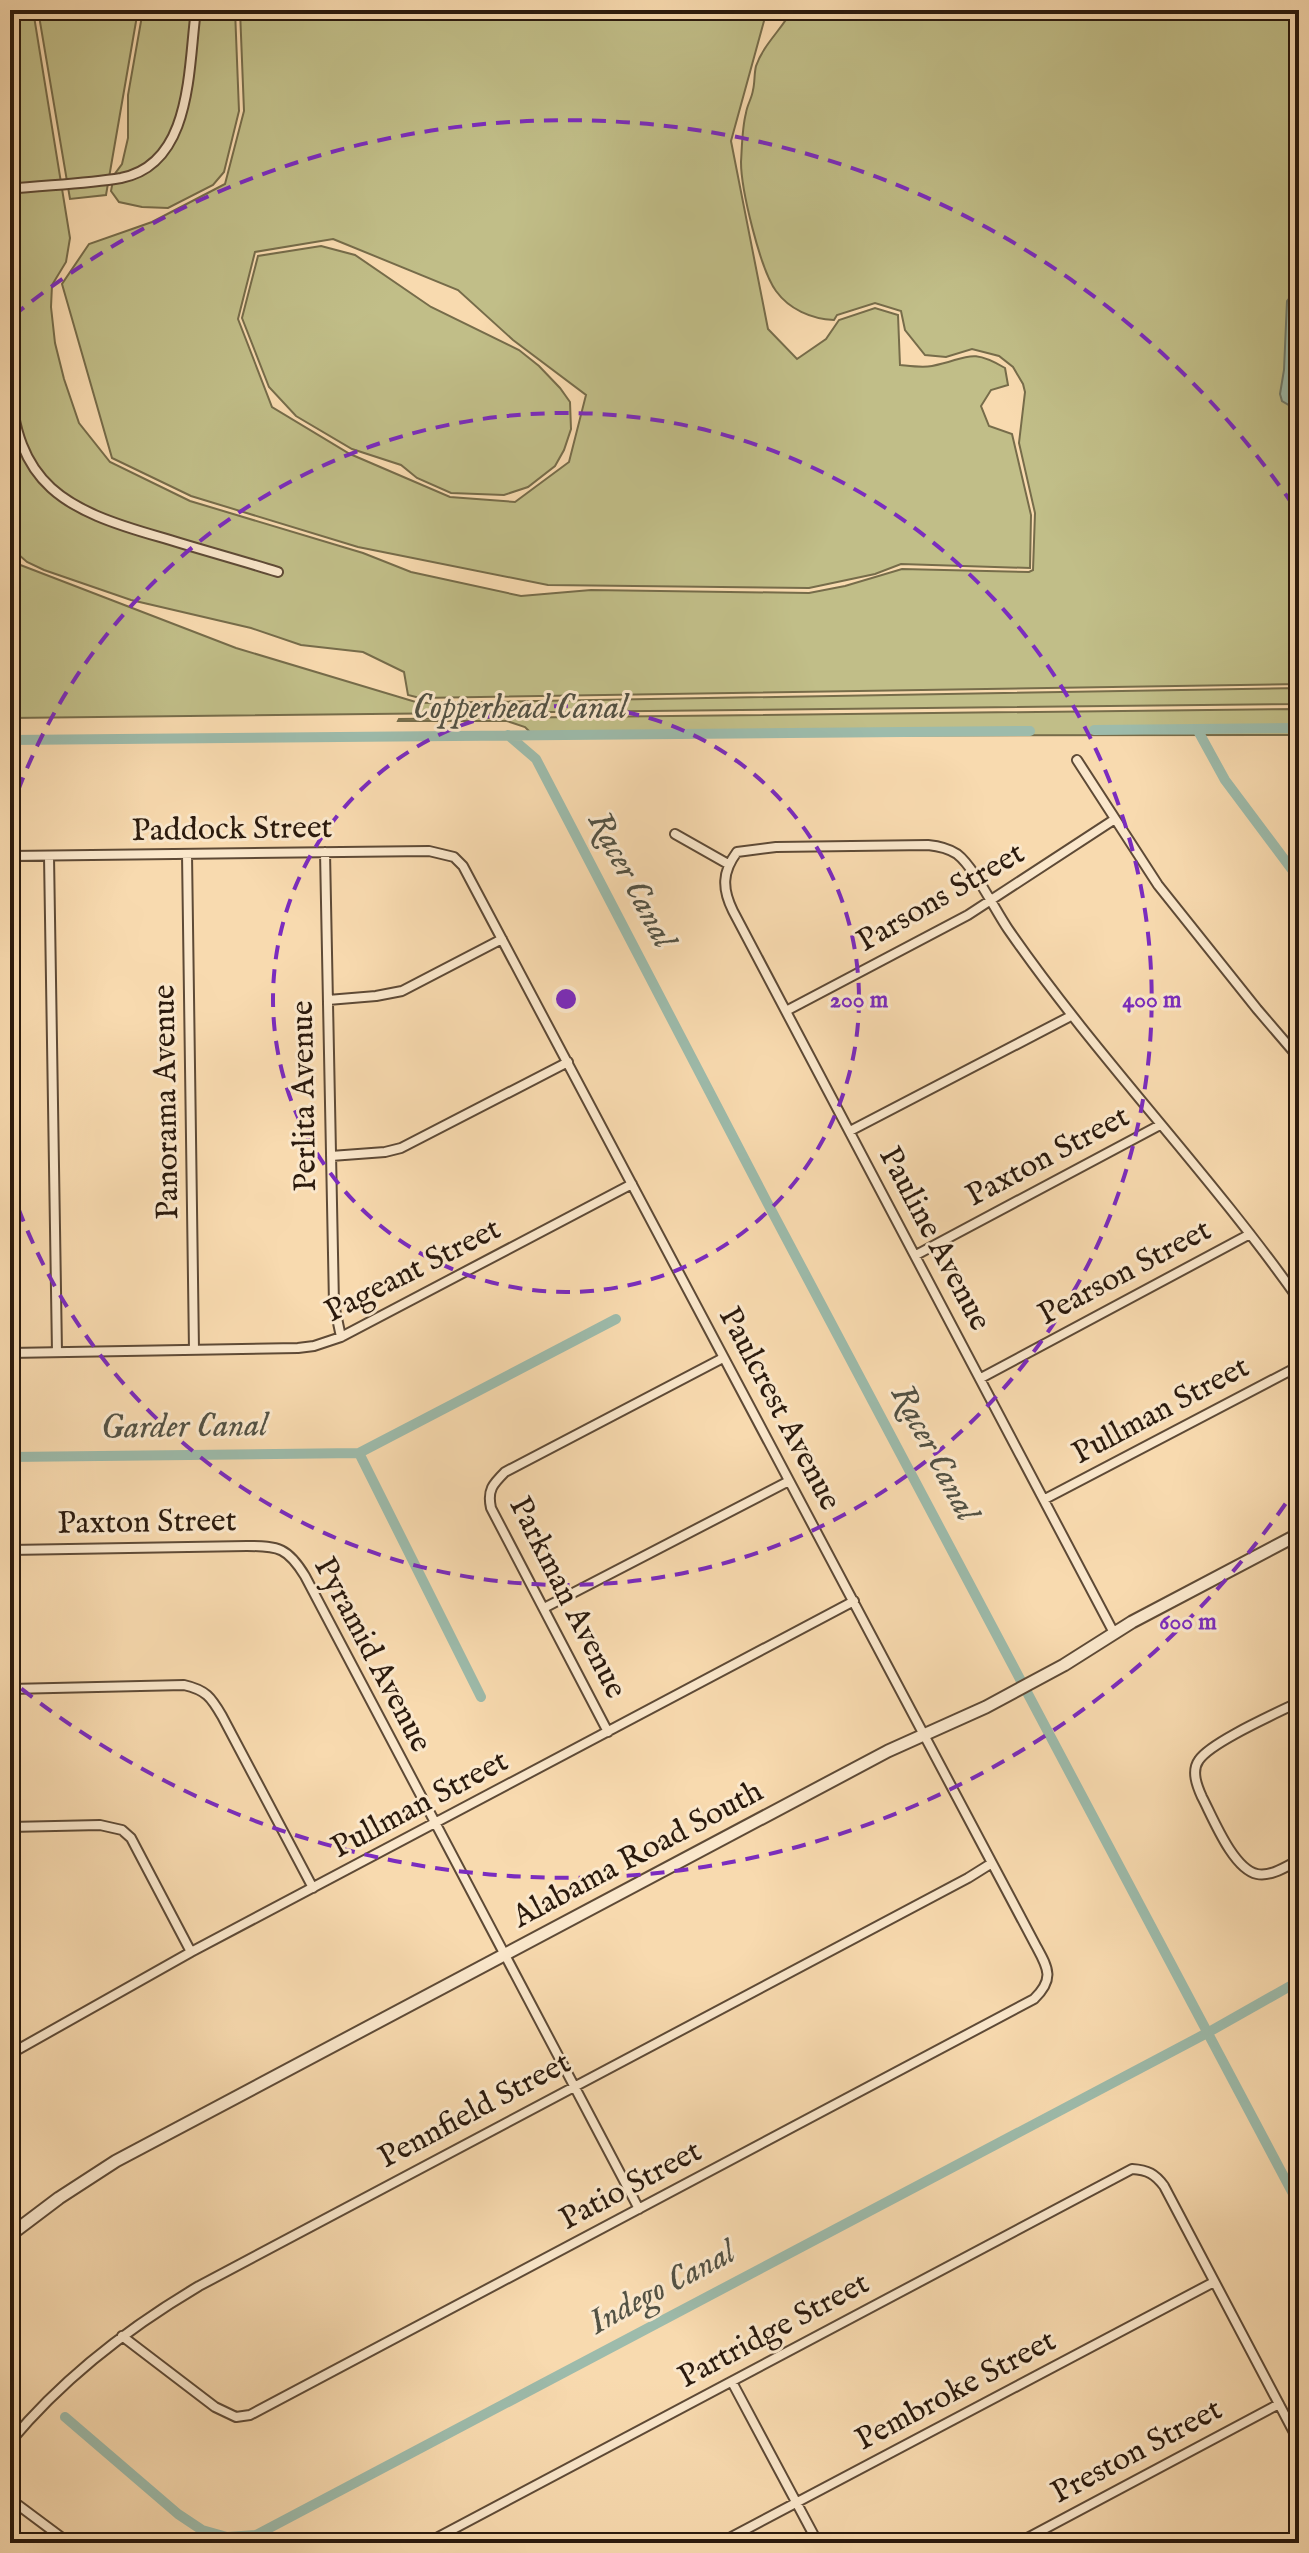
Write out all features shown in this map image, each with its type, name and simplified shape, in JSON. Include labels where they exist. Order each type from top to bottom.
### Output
[{"type":"street","points":[[10,189],[122,177],[150,166],[162,155],[177,130],[182,111],[196,10]]},
{"type":"street","points":[[10,379],[12,410],[23,450],[34,468],[65,500],[111,523],[278,572]]},
{"type":"street","points":[[1077,760],[1187,923],[1299,1058]]},
{"type":"street","name":"Parsons Street","points":[[786,1011],[989,902],[1115,819]]},
{"type":"street","points":[[675,834],[728,864],[737,852],[776,847],[928,845],[955,852],[966,863],[989,902],[1071,1016],[1250,1234],[1299,1300]]},
{"type":"street","name":"Paddock Street","points":[[10,856],[429,851],[454,857]]},
{"type":"street","name":"Perlita Avenue","points":[[325,852],[334,1304],[341,1337]]},
{"type":"street","name":"Panorama Avenue","points":[[187,854],[194,1350]]},
{"type":"street","points":[[49,856],[57,1352]]},
{"type":"street","name":"Paulcrest Avenue","points":[[454,857],[463,866],[568,1062],[1046,1964],[1048,1977],[1044,1989]]},
{"type":"street","name":"Pauline Avenue","points":[[728,864],[724,883],[727,900],[1114,1633]]},
{"type":"street","points":[[328,1000],[402,991],[502,939]]},
{"type":"street","points":[[850,1131],[1071,1016]]},
{"type":"street","points":[[331,1156],[401,1148],[568,1062]]},
{"type":"street","name":"Paxton Street","points":[[916,1255],[1160,1125]]},
{"type":"street","name":"Pageant Street","points":[[10,1353],[314,1346],[341,1337],[632,1184]]},
{"type":"street","name":"Pearson Street","points":[[981,1378],[1250,1234]]},
{"type":"street","name":"Parkman Avenue","points":[[608,1732],[491,1508],[489,1497],[492,1485],[505,1472],[723,1358]]},
{"type":"street","name":"Pullman Street","points":[[1045,1499],[1299,1366]]},
{"type":"street","points":[[544,1608],[789,1481]]},
{"type":"street","name":"Alabama Road South","points":[[10,2235],[116,2161],[925,1734],[1004,1698],[1114,1633],[1299,1534]]},
{"type":"street","name":"Paxton Street","points":[[10,1550],[247,1546],[284,1550]]},
{"type":"street","name":"Pyramid Avenue","points":[[284,1550],[305,1576],[639,2209]]},
{"type":"street","name":"Pullman Street","points":[[10,2054],[191,1952],[854,1601]]},
{"type":"street","points":[[10,1689],[184,1685],[202,1689],[211,1697],[222,1716],[313,1888]]},
{"type":"street","points":[[1299,1702],[1218,1745],[1200,1758],[1195,1769],[1202,1797],[1243,1868],[1258,1875],[1299,1860]]},
{"type":"street","points":[[10,1827],[100,1825],[122,1830],[131,1838],[191,1952]]},
{"type":"street","name":"Pennfield Street","points":[[10,2442],[58,2390],[122,2336],[199,2286],[992,1863]]},
{"type":"street","name":"Patio Street","points":[[122,2336],[215,2407],[236,2417],[250,2415],[1034,1999],[1044,1989]]},
{"type":"street","name":"Partridge Street","points":[[427,2543],[1132,2169],[1146,2170],[1157,2176],[1214,2282]]},
{"type":"street","points":[[1214,2282],[1299,2442]]},
{"type":"street","name":"Pembroke Street","points":[[720,2543],[1214,2282]]},
{"type":"street","points":[[732,2382],[818,2543]]},
{"type":"street","name":"Preston Street","points":[[1018,2543],[1279,2404]]},
{"type":"street","points":[[10,2499],[69,2543]]},
{"type":"shaded area","points":[[10,10],[33,10],[70,238],[66,262],[52,285],[55,343],[79,423],[110,462],[190,501],[363,553],[411,572],[521,596],[591,590],[809,593],[902,569],[1033,570],[1035,513],[1019,443],[1025,392],[1013,367],[999,356],[972,349],[946,357],[925,355],[905,330],[901,311],[875,303],[837,315],[834,320],[817,318],[787,303],[770,280],[752,228],[744,190],[742,138],[756,66],[792,10],[1299,10],[1299,684],[420,698],[408,695],[404,672],[363,652],[301,645],[251,628],[131,600],[27,562],[10,547]]},
{"type":"shaded area","points":[[38,10],[138,10],[106,195],[70,199]]},
{"type":"shaded area","points":[[143,10],[235,10],[239,111],[224,172],[213,185],[168,208],[119,202],[111,191],[128,138],[128,95]]},
{"type":"shaded area","points":[[240,10],[767,10],[731,141],[768,329],[797,359],[826,339],[839,320],[875,308],[898,315],[900,365],[928,367],[976,356],[1005,368],[1008,385],[991,390],[981,406],[989,426],[1012,434],[1031,515],[1030,568],[901,564],[875,574],[809,588],[548,585],[358,547],[191,496],[112,458],[62,284],[89,244],[152,222],[225,184],[244,111]],"holes":[[[333,239],[458,290],[513,340],[586,395],[569,462],[515,502],[450,497],[350,454],[272,407],[238,319],[255,252]]]},
{"type":"shaded area","points":[[321,246],[355,255],[431,307],[519,350],[539,366],[570,402],[571,429],[555,466],[528,487],[504,495],[451,493],[417,478],[401,465],[352,449],[296,416],[269,387],[242,318],[258,256]]},
{"type":"shaded area","points":[[10,561],[236,648],[419,703],[1299,688],[1299,704],[10,718]]},
{"type":"shaded area","points":[[1299,709],[1299,735],[534,736],[525,727],[507,721],[398,721],[399,719]]},
{"type":"water","points":[[1299,286],[1299,411],[1282,401],[1280,394],[1287,301]]},
{"type":"waterway","name":"Copperhead Canal","points":[[1094,730],[1299,728]]},
{"type":"waterway","points":[[1197,729],[1225,780],[1299,879]]},
{"type":"waterway","name":"Copperhead Canal","points":[[10,740],[1030,731]]},
{"type":"waterway","name":"Racer Canal","points":[[508,735],[536,759],[768,1204],[1299,2205]]},
{"type":"waterway","name":"Garder Canal","points":[[10,1457],[359,1453],[616,1319]]},
{"type":"waterway","name":"Garder Canal","points":[[359,1453],[481,1697]]},
{"type":"waterway","name":"Indego Canal","points":[[65,2417],[178,2514],[202,2530],[227,2537],[256,2535],[1207,2033],[1299,1981]]}]
